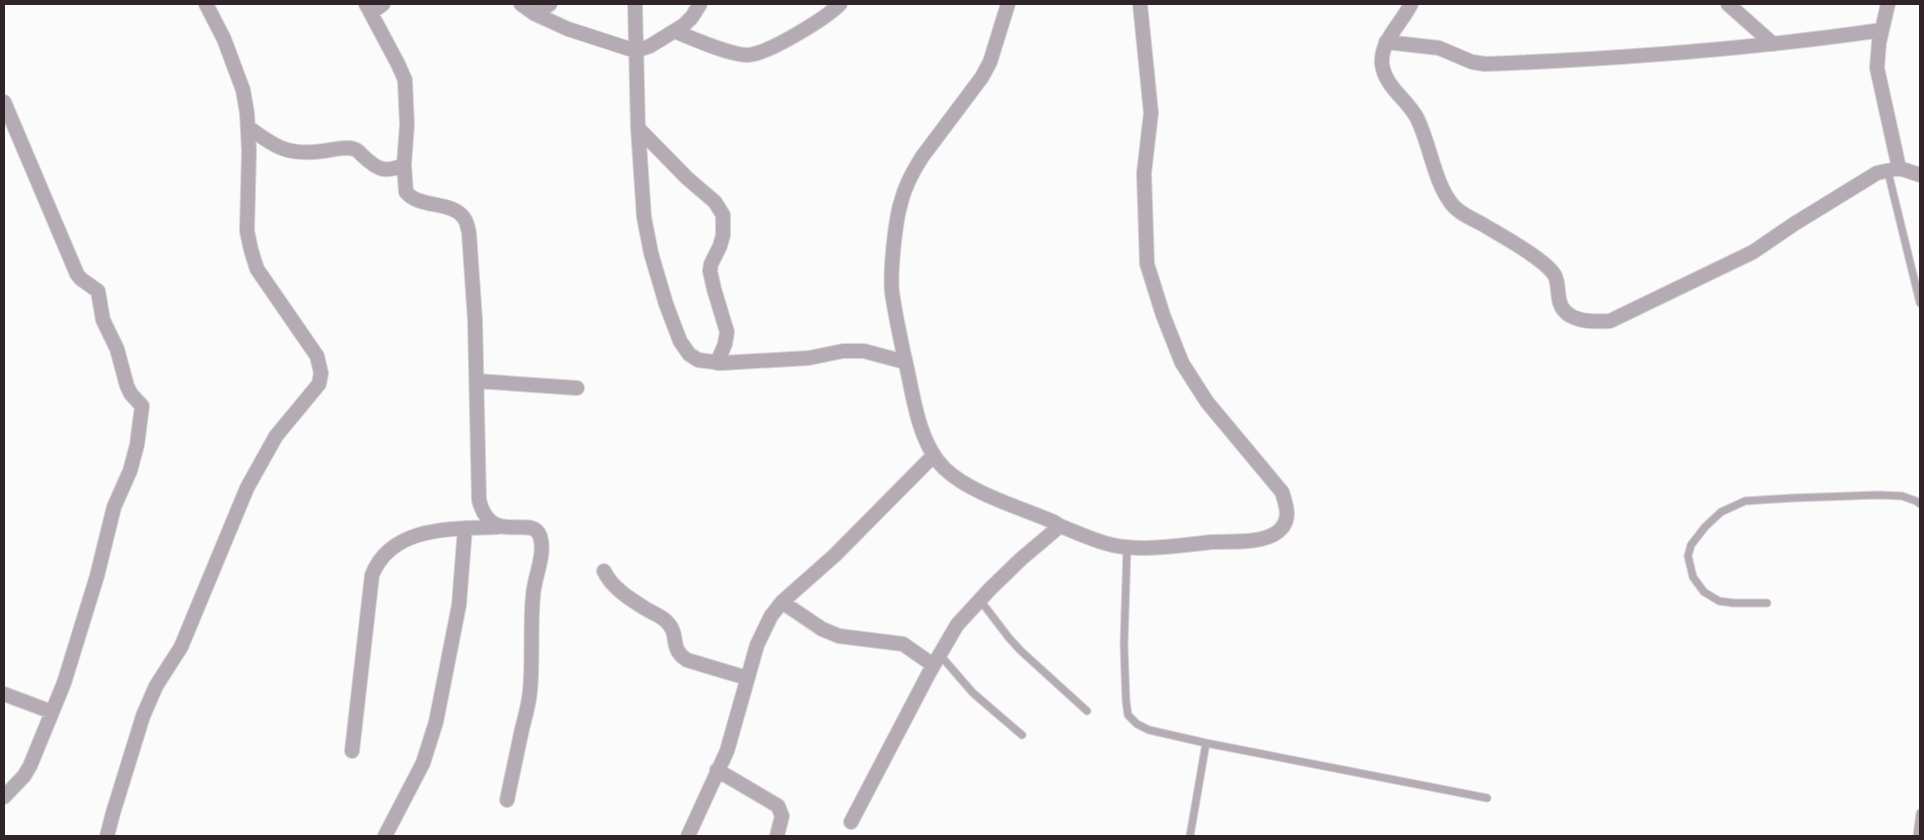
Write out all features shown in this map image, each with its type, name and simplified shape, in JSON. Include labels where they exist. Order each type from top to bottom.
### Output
[{"type":"street","points":[[107,836],[112,813],[143,716],[156,686],[181,647],[247,488],[276,436],[319,384],[321,373],[317,356],[257,269],[251,250],[247,231],[248,127],[243,90],[224,39],[206,4]]},
{"type":"street","points":[[520,4],[535,14],[568,29],[636,50],[650,46],[674,32],[692,17],[700,4]]},
{"type":"street","points":[[535,14],[550,4]]},
{"type":"street","points":[[635,4],[638,128],[644,217],[666,304],[680,342],[689,354],[698,360],[717,363],[809,358],[843,350],[864,351],[905,362]]},
{"type":"street","points":[[674,32],[736,54],[748,55],[761,52],[778,44],[833,12],[840,4]]},
{"type":"street","points":[[1008,4],[990,62],[982,77],[922,157],[913,171],[901,202],[892,264],[892,290],[915,408],[926,439],[934,455],[944,468],[953,476],[977,490],[1060,526],[1112,545],[1127,548],[1166,547],[1259,539],[1276,533],[1284,524],[1288,508],[1282,492],[1207,402],[1182,363],[1146,264],[1144,173],[1151,114],[1140,4]]},
{"type":"street","points":[[1411,4],[1406,15],[1386,42],[1382,62],[1384,73],[1392,87],[1416,117],[1432,155],[1442,188],[1451,204],[1463,214],[1520,247],[1543,263],[1553,273],[1558,282],[1559,300],[1562,306],[1575,318],[1584,321],[1610,320],[1752,252],[1877,173],[1893,170],[1917,174],[1920,161]]},
{"type":"street","points":[[1728,4],[1773,44]]},
{"type":"street","points":[[1888,4],[1882,30],[1877,68],[1893,170]]},
{"type":"street","points":[[374,6],[405,80],[407,125],[404,165],[407,194],[416,199],[449,208],[460,214],[465,220],[470,243],[477,381],[479,500],[482,513],[498,527]]},
{"type":"street","points":[[1386,42],[1439,48],[1472,62],[1485,64],[1662,54],[1773,44],[1882,30]]},
{"type":"street","points":[[4,102],[77,274],[81,280],[98,291],[103,320],[117,349],[127,386],[131,394],[142,406],[137,445],[130,471],[114,506],[97,576],[64,684],[30,766],[24,776],[4,797]]},
{"type":"street","points":[[248,127],[271,144],[289,151],[352,148],[358,150],[374,166],[382,169],[391,171],[404,165]]},
{"type":"street","points":[[638,128],[682,173],[715,202],[723,215],[723,235],[710,270],[726,332],[725,344],[717,363]]},
{"type":"street","points":[[477,381],[577,388]]},
{"type":"street","points":[[688,836],[732,735],[747,678],[763,629],[771,616],[782,602],[835,555],[934,455]]},
{"type":"street","points":[[851,822],[936,660],[957,625],[1021,559],[1060,526]]},
{"type":"street","points":[[352,751],[372,575],[377,562],[393,547],[414,536],[433,530],[498,527],[532,528],[540,535],[541,543],[540,560],[532,594],[530,692],[507,800]]},
{"type":"street","points":[[384,836],[422,762],[436,722],[459,605],[465,528]]},
{"type":"street","points":[[604,570],[608,579],[615,587],[669,624],[674,634],[676,650],[679,655],[687,660],[747,678]]},
{"type":"street","points":[[782,602],[822,629],[839,636],[903,644],[936,660]]},
{"type":"street","points":[[4,694],[52,712]]},
{"type":"street","points":[[717,770],[778,806],[782,816],[777,836]]},
{"type":"lane","points":[[1893,170],[1920,303]]},
{"type":"lane","points":[[1767,603],[1719,601],[1704,592],[1693,577],[1688,556],[1691,545],[1705,527],[1721,512],[1744,502],[1793,498],[1902,496],[1920,504]]},
{"type":"lane","points":[[1127,548],[1124,645],[1126,701],[1128,715],[1137,724],[1149,730],[1206,743],[1487,798]]},
{"type":"lane","points":[[980,600],[1021,651],[1087,711]]},
{"type":"lane","points":[[936,660],[1022,735]]},
{"type":"lane","points":[[1190,836],[1206,743]]},
{"type":"lane","points":[[1917,836],[1920,813]]}]
